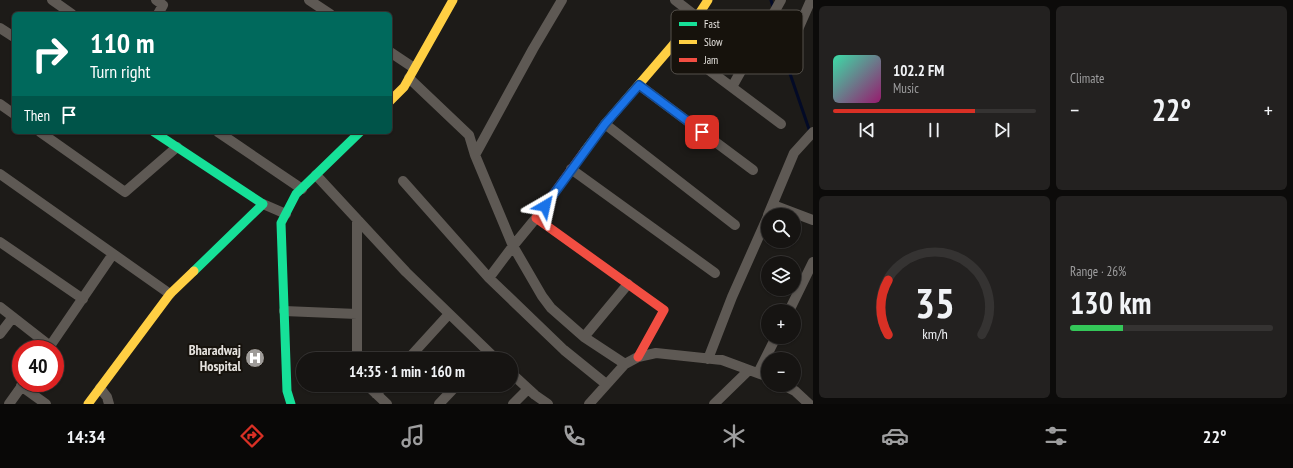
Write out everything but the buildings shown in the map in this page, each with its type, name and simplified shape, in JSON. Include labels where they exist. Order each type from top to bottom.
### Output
[{"type":"street","points":[[52,0],[69,12]]},
{"type":"street","points":[[156,0],[163,5],[159,12]]},
{"type":"street","points":[[308,0],[327,12]]},
{"type":"street","points":[[392,99],[404,87],[453,0]]},
{"type":"street","points":[[475,155],[562,0]]},
{"type":"street","points":[[675,0],[688,10]]},
{"type":"street","points":[[702,10],[708,0]]},
{"type":"street","points":[[775,10],[781,0]]},
{"type":"street","points":[[803,12],[807,1]]},
{"type":"street","points":[[0,28],[12,36]]},
{"type":"street","points":[[489,278],[536,218],[605,124],[671,48]]},
{"type":"street","points":[[392,53],[414,68]]},
{"type":"street","points":[[714,74],[782,124]]},
{"type":"street","points":[[732,87],[739,74]]},
{"type":"street","points":[[409,78],[469,135],[475,155],[513,246],[542,296],[551,308],[584,337],[625,364]]},
{"type":"street","points":[[639,85],[753,170]]},
{"type":"street","points":[[0,104],[12,113]]},
{"type":"street","points":[[605,124],[735,225]]},
{"type":"street","points":[[157,134],[262,204],[286,214]]},
{"type":"street","points":[[221,134],[302,189]]},
{"type":"street","points":[[291,404],[286,391],[281,223],[296,194],[358,134]]},
{"type":"street","points":[[772,208],[794,153],[810,134]]},
{"type":"street","points":[[53,136],[125,192],[177,147]]},
{"type":"street","points":[[571,169],[715,273]]},
{"type":"street","points":[[0,174],[170,294]]},
{"type":"street","points":[[316,175],[406,272],[449,314],[482,352]]},
{"type":"street","points":[[404,181],[489,278],[564,350],[606,384]]},
{"type":"street","points":[[88,404],[170,294],[262,204]]},
{"type":"street","points":[[773,205],[813,220]]},
{"type":"street","points":[[536,218],[664,310],[638,357]]},
{"type":"street","points":[[357,219],[357,352]]},
{"type":"street","points":[[708,359],[732,297],[761,231]]},
{"type":"street","points":[[0,242],[82,299]]},
{"type":"street","points":[[54,340],[113,254]]},
{"type":"street","points":[[792,304],[813,262]]},
{"type":"street","points":[[584,337],[628,284]]},
{"type":"street","points":[[0,307],[41,340]]},
{"type":"street","points":[[284,311],[357,314]]},
{"type":"street","points":[[414,352],[449,314]]},
{"type":"street","points":[[0,334],[13,317]]},
{"type":"street","points":[[714,404],[759,373],[773,344]]},
{"type":"street","points":[[589,404],[625,364],[638,357],[656,353],[722,360],[759,373]]},
{"type":"street","points":[[518,379],[548,404]]},
{"type":"street","points":[[100,388],[107,397],[108,404]]},
{"type":"street","points":[[513,404],[528,388]]},
{"type":"street","points":[[9,404],[17,392]]},
{"type":"street","points":[[31,392],[46,404]]},
{"type":"street","points":[[439,404],[450,392]]},
{"type":"street","points":[[796,392],[808,404]]},
{"type":"street","points":[[376,394],[387,404]]},
{"type":"waterway","points":[[771,0],[773,7]]},
{"type":"waterway","points":[[790,74],[810,132]]},
{"type":"traffic: fast","points":[[157,134],[263,204],[194,271]]},
{"type":"traffic: fast","points":[[291,404],[287,391],[281,223],[296,194],[358,134]]},
{"type":"traffic: slow","points":[[392,99],[404,87],[453,0]]},
{"type":"traffic: slow","points":[[702,10],[708,0]]},
{"type":"traffic: slow","points":[[584,152],[605,124],[671,47]]},
{"type":"traffic: slow","points":[[88,404],[170,294],[194,271]]},
{"type":"traffic: jam","points":[[584,152],[536,218],[664,310],[638,357]]},
{"type":"place","name":"Bharadwaj Hospital","points":[[255,358]]},
{"type":"route","points":[[545,206],[605,124],[639,85],[702,132]]}]
